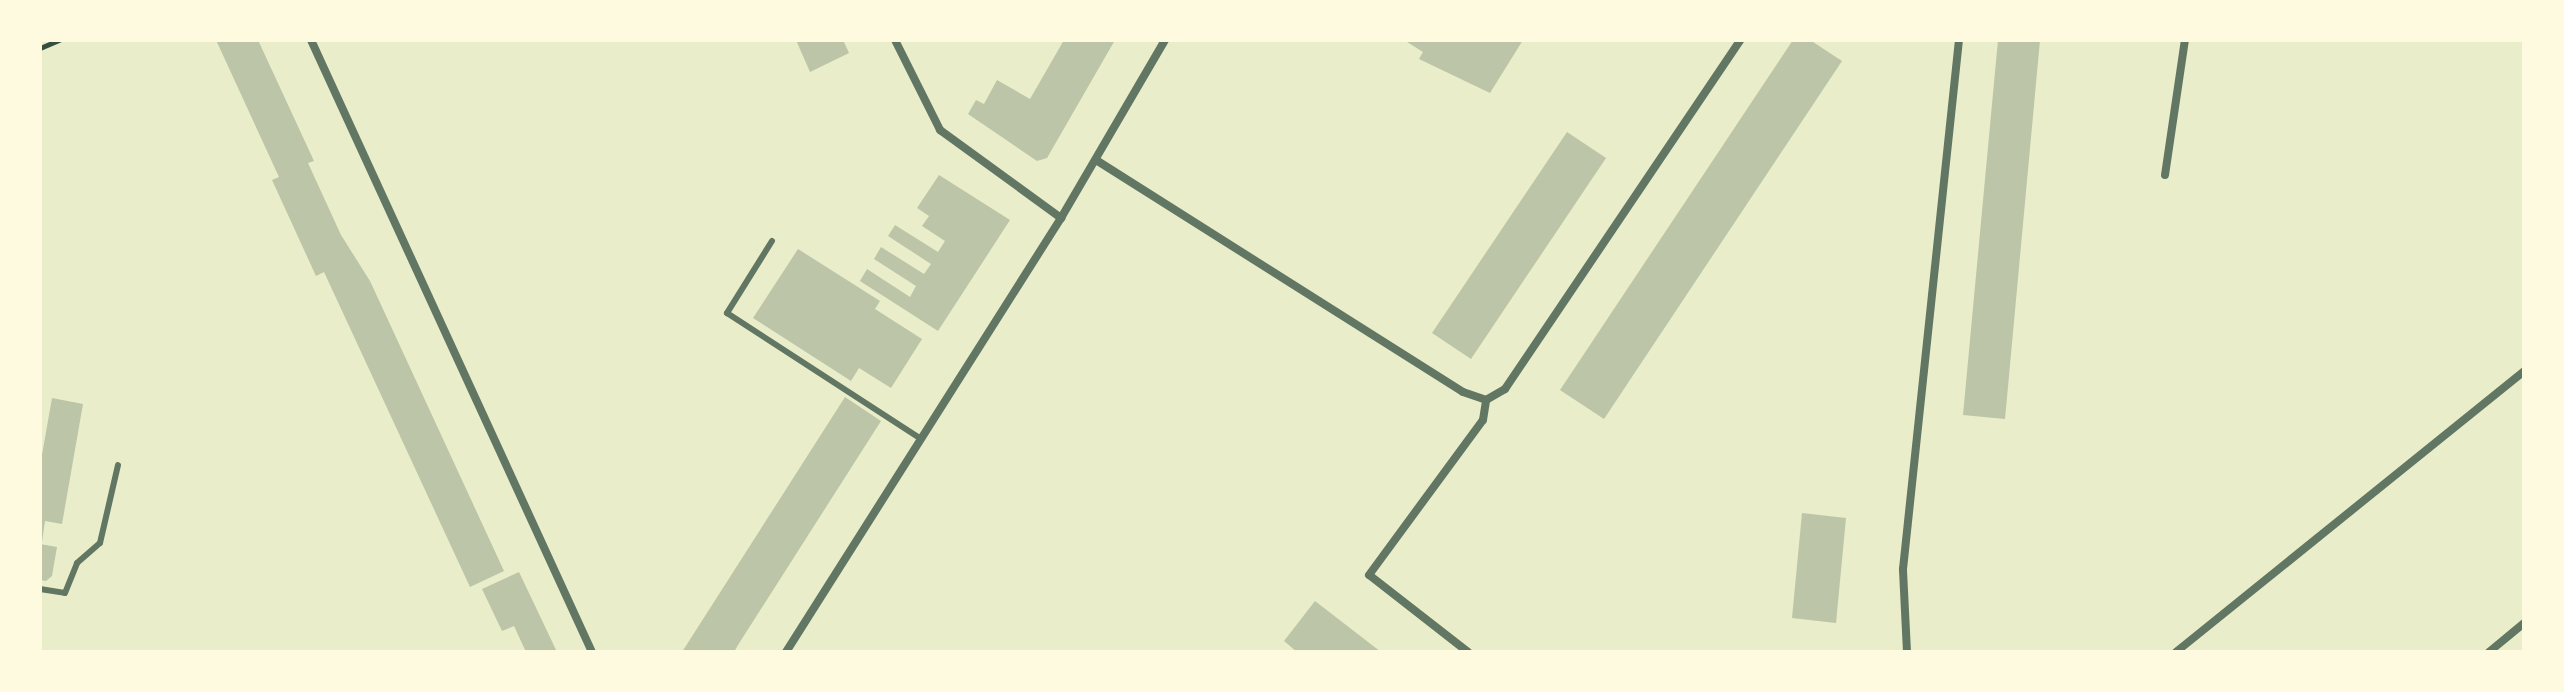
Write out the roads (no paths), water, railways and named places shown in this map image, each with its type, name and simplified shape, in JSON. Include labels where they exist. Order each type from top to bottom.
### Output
[{"type":"street","points":[[311,40],[592,652]]},
{"type":"street","points":[[895,40],[931,114],[952,143],[1061,218]]},
{"type":"street","points":[[786,652],[1061,218],[1165,40]]},
{"type":"street","points":[[1096,160],[1463,392],[1486,400],[1505,389],[1740,40]]},
{"type":"street","points":[[1907,652],[1903,569],[1959,40]]},
{"type":"street","points":[[2165,175],[2185,40]]},
{"type":"street","points":[[2176,652],[2524,371]]},
{"type":"street","points":[[1468,652],[1369,575],[1483,420],[1486,400]]},
{"type":"street","points":[[2489,652],[2524,623]]},
{"type":"lane","points":[[772,241],[727,313],[921,439]]},
{"type":"lane","points":[[40,589],[65,593],[77,563],[100,543],[118,465]]}]
